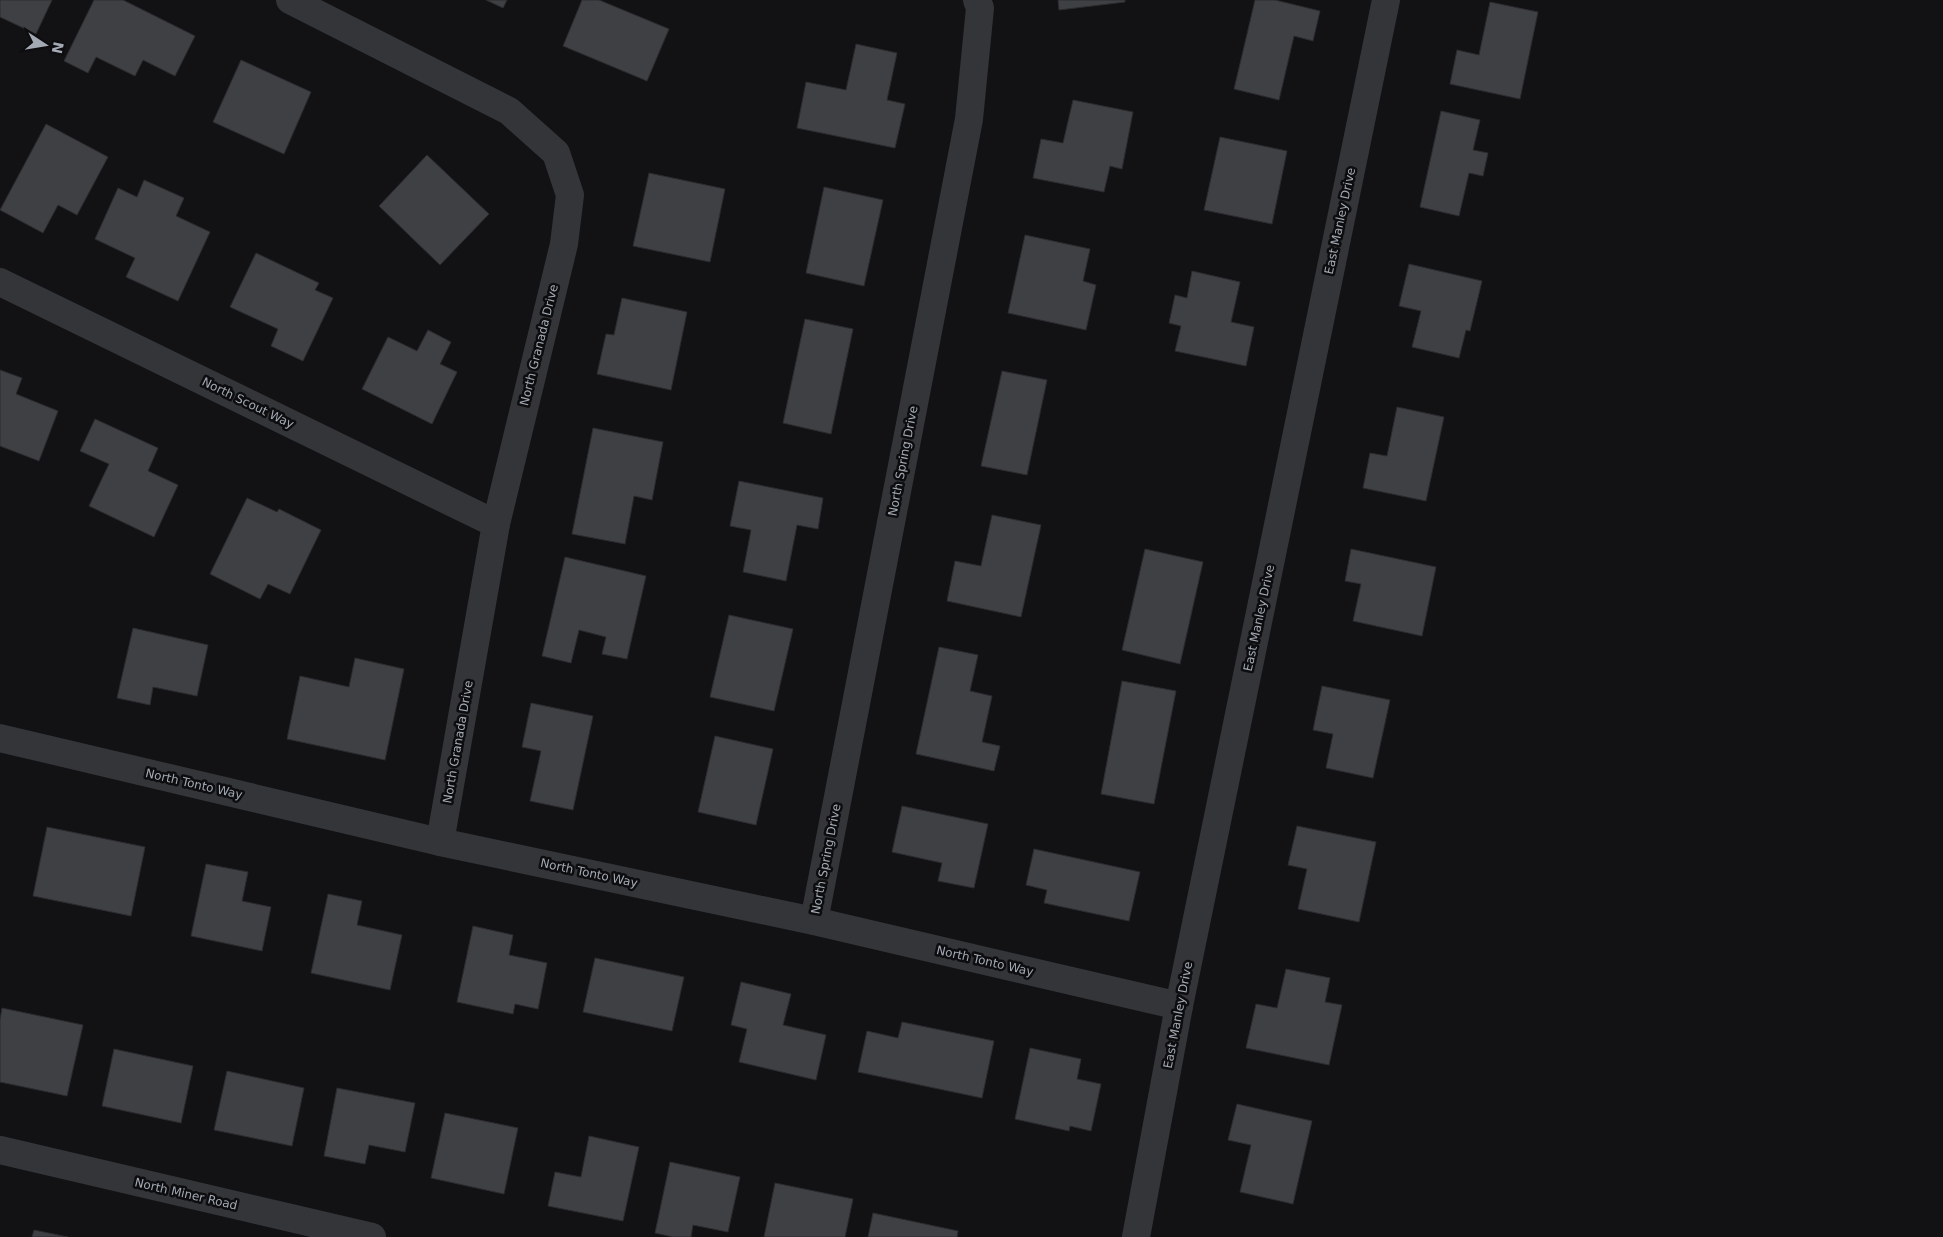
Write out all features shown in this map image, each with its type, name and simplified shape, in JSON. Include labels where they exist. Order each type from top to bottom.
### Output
[{"type":"street","name":"North Granada Drive","points":[[290,0],[509,111],[556,153],[570,195],[564,244],[496,524],[440,842]]},
{"type":"street","name":"North Spring Drive","points":[[814,921],[969,119],[980,8],[977,0]]},
{"type":"street","name":"East Manley Drive","points":[[1136,1237],[1179,1006],[1386,0]]},
{"type":"street","name":"North Scout Way","points":[[0,282],[496,524]]},
{"type":"street","name":"North Tonto Way","points":[[0,738],[440,842],[814,921],[1179,1006]]},
{"type":"street","name":"North Miner Road","points":[[0,1150],[372,1237]]},
{"type":"building","points":[[0,0],[52,0],[36,34],[0,17]]},
{"type":"building","points":[[94,0],[123,0],[195,36],[175,76],[143,60],[135,76],[96,57],[88,73],[64,61]]},
{"type":"building","points":[[486,0],[507,0],[503,8]]},
{"type":"building","points":[[582,0],[599,0],[669,29],[647,81],[563,46]]},
{"type":"building","points":[[1058,0],[1125,0],[1125,2],[1059,10]]},
{"type":"building","points":[[1255,0],[1275,0],[1320,11],[1313,41],[1294,36],[1279,100],[1234,89]]},
{"type":"building","points":[[1490,2],[1538,12],[1520,99],[1450,84],[1457,50],[1479,55]]},
{"type":"building","points":[[856,44],[897,53],[887,100],[905,104],[895,148],[797,128],[806,82],[846,90]]},
{"type":"building","points":[[241,60],[311,92],[284,154],[213,122]]},
{"type":"building","points":[[1073,100],[1133,112],[1122,169],[1110,166],[1104,192],[1033,178],[1041,139],[1063,143]]},
{"type":"building","points":[[1441,111],[1480,120],[1473,150],[1488,153],[1483,176],[1469,173],[1459,216],[1420,207]]},
{"type":"building","points":[[46,124],[108,157],[77,215],[58,205],[43,233],[0,210]]},
{"type":"building","points":[[1220,137],[1287,151],[1272,224],[1204,210]]},
{"type":"building","points":[[427,155],[489,214],[440,265],[379,206]]},
{"type":"building","points":[[649,173],[725,189],[710,262],[633,246]]},
{"type":"building","points":[[144,180],[184,198],[176,216],[210,232],[178,301],[126,277],[135,258],[95,239],[118,188],[137,197]]},
{"type":"building","points":[[824,187],[883,200],[864,286],[806,273]]},
{"type":"building","points":[[1025,235],[1090,249],[1083,281],[1096,285],[1086,330],[1008,313]]},
{"type":"building","points":[[256,253],[319,283],[315,290],[333,298],[303,361],[271,346],[278,329],[230,307]]},
{"type":"building","points":[[1409,264],[1482,281],[1470,331],[1466,330],[1459,358],[1412,347],[1421,311],[1399,306]]},
{"type":"building","points":[[1192,271],[1240,282],[1231,322],[1254,327],[1246,366],[1175,351],[1181,326],[1169,323],[1175,295],[1187,298]]},
{"type":"building","points":[[622,298],[687,312],[671,390],[597,374],[606,334],[614,335]]},
{"type":"building","points":[[805,319],[853,329],[831,434],[783,423]]},
{"type":"building","points":[[428,330],[451,342],[440,364],[457,372],[432,424],[362,389],[388,337],[417,351]]},
{"type":"building","points":[[0,370],[22,378],[16,394],[58,411],[39,461],[0,446]]},
{"type":"building","points":[[1002,371],[1047,380],[1027,475],[981,466]]},
{"type":"building","points":[[1397,407],[1444,417],[1426,501],[1363,488],[1370,453],[1387,456]]},
{"type":"building","points":[[95,419],[158,448],[148,471],[178,485],[154,537],[89,506],[109,464],[80,451]]},
{"type":"building","points":[[593,428],[663,442],[652,500],[634,496],[625,544],[572,534]]},
{"type":"building","points":[[739,481],[823,498],[818,529],[797,525],[786,581],[743,572],[751,530],[730,526]]},
{"type":"building","points":[[247,498],[277,512],[279,509],[321,530],[290,594],[268,584],[260,599],[210,574]]},
{"type":"building","points":[[992,515],[1041,525],[1021,617],[947,601],[955,561],[981,566]]},
{"type":"building","points":[[1145,549],[1203,562],[1180,664],[1122,650]]},
{"type":"building","points":[[1351,549],[1436,567],[1422,636],[1353,621],[1361,584],[1345,581]]},
{"type":"building","points":[[565,557],[646,576],[627,659],[602,654],[606,637],[579,630],[571,663],[542,656]]},
{"type":"building","points":[[729,615],[793,629],[774,711],[710,697]]},
{"type":"building","points":[[133,628],[208,645],[197,696],[153,687],[150,705],[117,698]]},
{"type":"building","points":[[939,647],[978,655],[970,691],[992,696],[982,742],[1000,746],[994,771],[916,754]]},
{"type":"building","points":[[355,658],[404,669],[385,760],[287,739],[300,676],[349,687]]},
{"type":"building","points":[[1122,681],[1176,691],[1154,804],[1101,794]]},
{"type":"building","points":[[1322,686],[1390,700],[1373,778],[1326,768],[1333,734],[1313,730]]},
{"type":"building","points":[[531,703],[593,716],[573,810],[530,801],[541,751],[522,747]]},
{"type":"building","points":[[715,736],[773,749],[756,825],[698,812]]},
{"type":"building","points":[[902,806],[988,824],[974,888],[938,881],[942,863],[892,852]]},
{"type":"building","points":[[1297,826],[1376,842],[1359,922],[1298,909],[1307,869],[1288,865]]},
{"type":"building","points":[[47,827],[145,847],[131,916],[33,896]]},
{"type":"building","points":[[1034,849],[1140,872],[1129,921],[1044,903],[1047,890],[1026,885]]},
{"type":"building","points":[[206,864],[248,872],[242,901],[271,907],[262,951],[191,936]]},
{"type":"building","points":[[328,894],[362,901],[357,925],[402,935],[390,990],[311,973]]},
{"type":"building","points":[[473,926],[513,935],[509,955],[547,963],[538,1009],[515,1004],[513,1014],[457,1002]]},
{"type":"building","points":[[595,958],[684,977],[672,1031],[583,1012]]},
{"type":"building","points":[[1286,969],[1330,978],[1325,1002],[1342,1005],[1329,1065],[1246,1048],[1256,1004],[1277,1008]]},
{"type":"building","points":[[741,982],[791,994],[783,1025],[826,1035],[816,1080],[739,1062],[747,1029],[731,1025]]},
{"type":"building","points":[[2,1008],[83,1025],[67,1096],[0,1082],[0,1020]]},
{"type":"building","points":[[902,1022],[994,1041],[982,1098],[858,1072],[867,1031],[898,1038]]},
{"type":"building","points":[[1030,1048],[1081,1059],[1077,1079],[1101,1084],[1091,1131],[1070,1126],[1069,1131],[1015,1119]]},
{"type":"building","points":[[114,1049],[193,1066],[181,1123],[102,1106]]},
{"type":"building","points":[[227,1071],[304,1088],[292,1146],[214,1130]]},
{"type":"building","points":[[337,1088],[415,1103],[405,1152],[369,1145],[365,1164],[324,1156]]},
{"type":"building","points":[[1237,1104],[1312,1121],[1293,1204],[1240,1192],[1251,1145],[1228,1140]]},
{"type":"building","points":[[445,1113],[518,1128],[504,1194],[431,1178]]},
{"type":"building","points":[[589,1136],[639,1147],[623,1221],[548,1206],[555,1172],[581,1177]]},
{"type":"building","points":[[670,1162],[740,1177],[728,1232],[693,1225],[691,1237],[673,1237],[655,1233]]},
{"type":"building","points":[[775,1183],[853,1199],[845,1237],[764,1237]]},
{"type":"building","points":[[873,1213],[958,1231],[957,1237],[868,1237]]},
{"type":"building","points":[[34,1230],[68,1237],[32,1237]]}]
